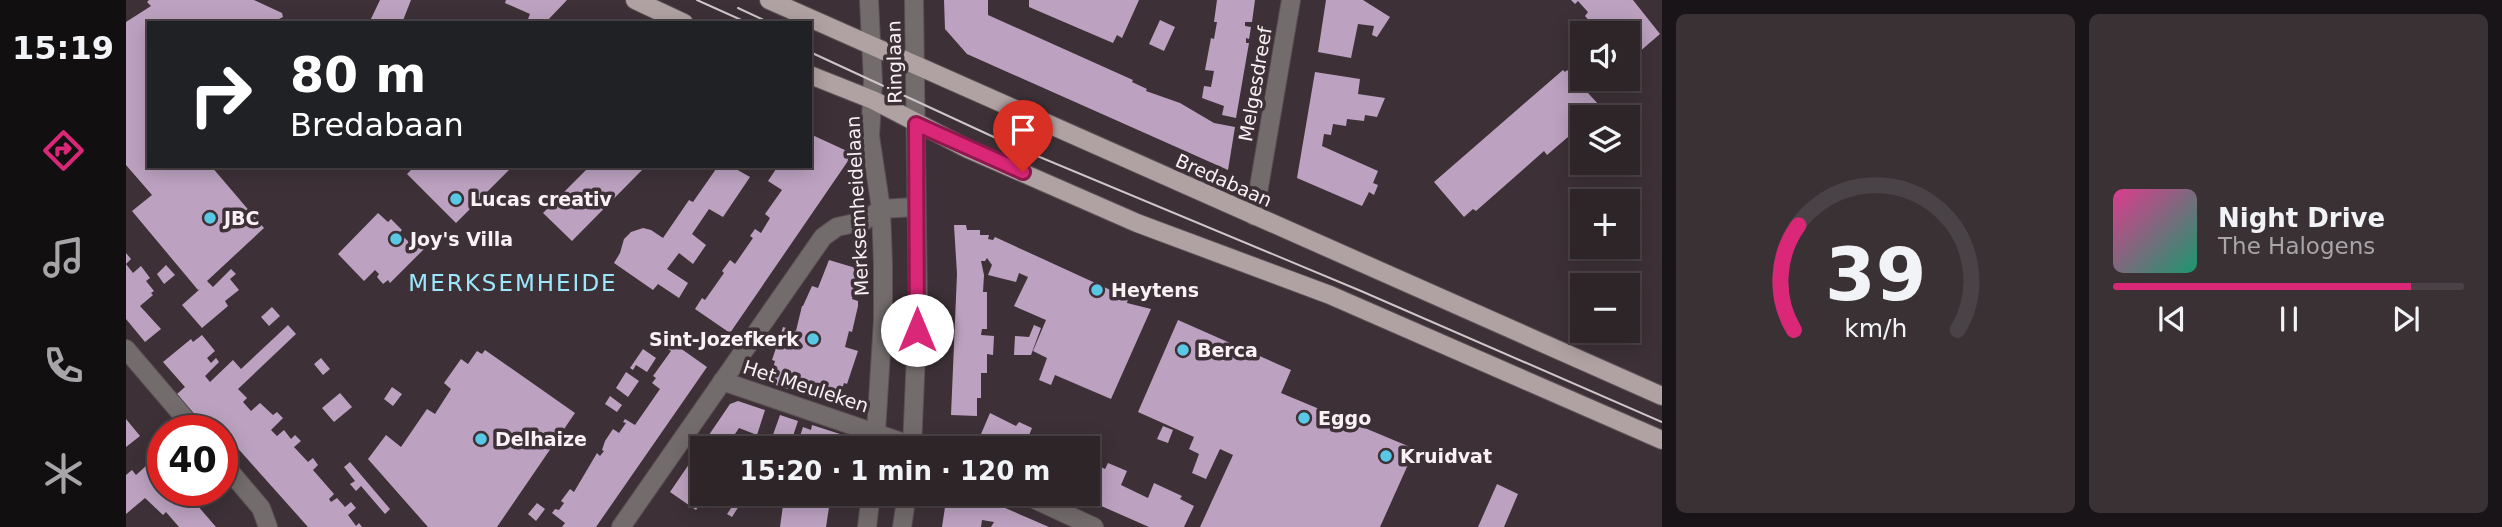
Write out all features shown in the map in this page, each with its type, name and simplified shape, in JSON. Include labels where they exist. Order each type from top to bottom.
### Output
[{"type":"main road","points":[[635,0],[680,21]]},
{"type":"main road","name":"Bredabaan","points":[[769,0],[1662,396]]},
{"type":"main road","points":[[812,76],[873,100],[916,124],[1137,223],[1330,295],[1662,440]]},
{"type":"street","name":"Ringlaan","points":[[869,0],[871,46]]},
{"type":"street","name":"Ringlaan","points":[[914,0],[916,124]]},
{"type":"street","name":"Melgesdreef","points":[[1254,216],[1291,0]]},
{"type":"street","name":"Merksemheidelaan","points":[[871,46],[873,100],[870,136],[881,209],[883,320],[876,436]]},
{"type":"street","points":[[914,436],[918,307],[916,124]]},
{"type":"street","points":[[621,527],[823,237],[837,227],[864,221],[881,209],[915,207]]},
{"type":"street","points":[[126,349],[182,415]]},
{"type":"street","name":"Het Meuleken","points":[[722,381],[866,436]]},
{"type":"street","points":[[238,481],[261,508],[268,527]]},
{"type":"street","points":[[867,527],[870,506]]},
{"type":"street","points":[[902,527],[905,506]]},
{"type":"street","points":[[1049,506],[1094,527]]},
{"type":"building","points":[[254,0],[282,13],[283,17],[275,21],[147,21],[147,168],[213,168],[264,228],[207,281],[213,287],[231,269],[236,274],[230,279],[239,290],[225,301],[228,306],[202,328],[182,305],[200,289],[198,290],[132,211],[152,195],[126,165],[126,22],[151,6],[147,2]]},
{"type":"building","points":[[380,0],[411,0],[403,21],[370,21]]},
{"type":"building","points":[[506,0],[567,0],[547,21],[528,19],[530,14],[505,3]]},
{"type":"building","points":[[944,0],[988,0],[988,15],[1133,80],[1132,82],[1147,89],[1146,91],[1180,103],[1214,123],[1235,127],[1228,170],[967,54],[945,29]]},
{"type":"building","points":[[1029,0],[1139,0],[1122,38],[1117,35],[1113,43],[1029,7]]},
{"type":"building","points":[[1217,0],[1255,0],[1252,22],[1245,22],[1245,26],[1251,27],[1249,39],[1246,38],[1246,43],[1249,43],[1236,118],[1222,115],[1224,106],[1202,98],[1204,86],[1211,87],[1214,71],[1205,70],[1217,22],[1214,22]]},
{"type":"building","points":[[1326,0],[1363,0],[1390,17],[1377,37],[1372,35],[1374,26],[1358,24],[1351,58],[1318,52]]},
{"type":"building","points":[[1571,0],[1633,0],[1660,34],[1640,51],[1640,21],[1589,21],[1585,16],[1588,12],[1578,1],[1575,4]]},
{"type":"building","points":[[1160,20],[1175,27],[1164,51],[1149,44]]},
{"type":"building","points":[[1563,70],[1570,73],[1570,91],[1586,91],[1599,105],[1570,105],[1570,135],[1547,155],[1544,151],[1476,211],[1473,209],[1464,217],[1434,182]]},
{"type":"building","points":[[1315,72],[1360,79],[1358,94],[1385,98],[1377,117],[1365,115],[1364,121],[1347,119],[1346,126],[1333,124],[1331,135],[1324,134],[1322,146],[1378,171],[1373,183],[1378,185],[1374,195],[1369,192],[1362,206],[1297,178]]},
{"type":"building","points":[[812,135],[847,151],[850,158],[730,333],[695,309],[702,298],[705,300],[730,260],[735,264],[753,238],[750,236],[755,229],[761,233],[770,218],[765,214],[782,190],[768,181],[776,169],[812,168]]},
{"type":"building","name":"Lucas creativ","points":[[413,168],[511,168],[456,223],[407,174]]},
{"type":"building","points":[[588,168],[644,168],[572,241],[543,213]]},
{"type":"building","points":[[737,168],[750,177],[723,217],[709,209],[692,234],[706,245],[693,264],[679,253],[667,269],[688,283],[679,298],[658,284],[653,290],[614,263],[624,239],[631,232],[643,228],[663,238],[689,200],[693,202],[716,169]]},
{"type":"building","points":[[378,213],[388,222],[391,219],[402,230],[399,233],[409,242],[406,245],[409,248],[416,241],[424,249],[390,283],[388,280],[383,284],[375,270],[364,281],[338,254]]},
{"type":"building","points":[[954,225],[966,225],[967,230],[980,230],[980,235],[989,235],[988,239],[993,240],[995,237],[1128,298],[1127,303],[1151,309],[1111,399],[1055,375],[1051,385],[1039,380],[1047,358],[1033,351],[1046,320],[1014,306],[1028,277],[1019,273],[1016,282],[988,275],[992,265],[987,258],[981,261],[983,292],[987,292],[987,329],[982,329],[981,335],[994,336],[993,355],[987,354],[987,373],[981,373],[981,398],[977,398],[977,416],[951,415],[957,274]]},
{"type":"building","name":"Sint-Jozefkerk","points":[[829,260],[859,269],[852,299],[858,301],[858,306],[852,332],[849,331],[845,347],[858,351],[837,404],[769,383],[775,361],[772,360],[783,327],[796,331],[802,306],[812,286],[818,288]]},
{"type":"building","points":[[126,264],[133,273],[141,266],[150,278],[146,281],[154,291],[140,306],[161,329],[145,342],[126,319]]},
{"type":"building","points":[[166,265],[175,275],[164,284],[157,274]]},
{"type":"building","points":[[272,307],[280,316],[269,326],[261,317]]},
{"type":"building","points":[[1178,320],[1291,370],[1281,393],[1415,449],[1380,527],[1200,527],[1233,455],[1220,449],[1206,479],[1192,473],[1199,454],[1189,449],[1194,437],[1138,412]]},
{"type":"building","points":[[288,325],[296,334],[238,389],[247,398],[243,402],[251,411],[260,403],[273,415],[277,412],[283,418],[271,430],[277,436],[284,430],[291,439],[295,435],[301,441],[294,447],[308,462],[313,458],[318,465],[313,470],[334,494],[329,499],[331,502],[337,498],[345,507],[351,502],[356,508],[348,515],[356,526],[359,523],[362,527],[308,527],[238,448],[238,415],[195,415],[177,394],[185,387],[163,362],[191,339],[193,342],[202,335],[215,351],[207,358],[211,363],[216,358],[219,362],[205,376],[210,382],[233,360],[241,369]]},
{"type":"building","points":[[1034,325],[1041,328],[1031,355],[1014,355],[1015,336],[1029,337]]},
{"type":"building","points":[[656,331],[707,367],[596,527],[562,527],[565,523],[552,513],[555,509],[559,510],[564,503],[561,501],[570,489],[574,492],[597,453],[600,456],[604,451],[605,441],[613,429],[619,433],[626,423],[623,422],[625,419],[635,425],[660,389],[652,383],[656,378],[653,376],[671,351],[656,341],[652,347],[647,344]]},
{"type":"building","points":[[643,349],[656,358],[647,372],[636,365],[633,370],[630,368]]},
{"type":"building","name":"Delhaize","points":[[485,350],[575,413],[497,527],[428,527],[368,459],[386,435],[401,447],[427,409],[435,414],[451,389],[444,383],[461,359],[468,364],[477,351],[482,354]]},
{"type":"building","points":[[321,358],[330,369],[323,375],[314,364]]},
{"type":"building","points":[[626,372],[639,381],[628,397],[616,388]]},
{"type":"building","points":[[392,387],[402,394],[393,406],[384,399]]},
{"type":"building","points":[[340,393],[352,407],[334,422],[322,408]]},
{"type":"building","points":[[610,396],[622,405],[617,412],[605,404]]},
{"type":"building","points":[[738,401],[765,410],[757,435],[739,428],[734,436],[708,436],[730,404]]},
{"type":"building","points":[[990,413],[1016,426],[1019,422],[1032,428],[1029,436],[980,436]]},
{"type":"building","points":[[780,415],[798,421],[793,436],[773,436]]},
{"type":"building","points":[[126,419],[140,436],[126,447]]},
{"type":"building","points":[[812,425],[840,436],[800,436],[803,427],[811,430]]},
{"type":"building","points":[[1163,426],[1173,430],[1168,443],[1157,439]]},
{"type":"building","points":[[350,462],[390,509],[385,514],[361,486],[356,491],[350,484],[355,481],[344,467]]},
{"type":"building","points":[[690,463],[690,506],[670,492]]},
{"type":"building","points":[[1108,463],[1127,471],[1121,485],[1148,498],[1154,483],[1182,496],[1180,499],[1194,506],[1184,527],[1149,527],[1100,505],[1100,466],[1105,469]]},
{"type":"building","points":[[147,465],[147,500],[145,498],[126,514],[126,475],[132,470],[136,475]]},
{"type":"building","points":[[1497,484],[1518,494],[1504,527],[1478,527]]},
{"type":"building","points":[[537,503],[545,509],[536,521],[528,514]]},
{"type":"building","points":[[153,506],[198,506],[216,527],[179,527],[166,512],[163,515]]},
{"type":"building","points":[[733,506],[739,506],[732,517],[727,514]]},
{"type":"building","points":[[783,506],[829,506],[826,527],[780,527]]},
{"type":"building","points":[[945,506],[1001,506],[1049,527],[991,527],[994,522],[982,520],[981,527],[942,527]]},
{"type":"tram line","points":[[697,0],[744,21]]},
{"type":"tram line","points":[[738,8],[766,21]]},
{"type":"tram line","points":[[812,53],[1011,145],[1361,291],[1662,422]]},
{"type":"place","name":"Lucas creativ","points":[[456,199]]},
{"type":"place","name":"JBC","points":[[210,218]]},
{"type":"place","name":"Joy's Villa","points":[[396,239]]},
{"type":"place","name":"Heytens","points":[[1097,290]]},
{"type":"place","name":"Sint-Jozefkerk","points":[[813,339]]},
{"type":"place","name":"Berca","points":[[1183,350]]},
{"type":"place","name":"Eggo","points":[[1304,418]]},
{"type":"place","name":"Delhaize","points":[[481,439]]},
{"type":"place","name":"Kruidvat","points":[[1386,456]]},
{"type":"district","name":"MERKSEMHEIDE","points":[[513,283]]},
{"type":"route","points":[[917,330],[916,124],[1023,172]]}]
